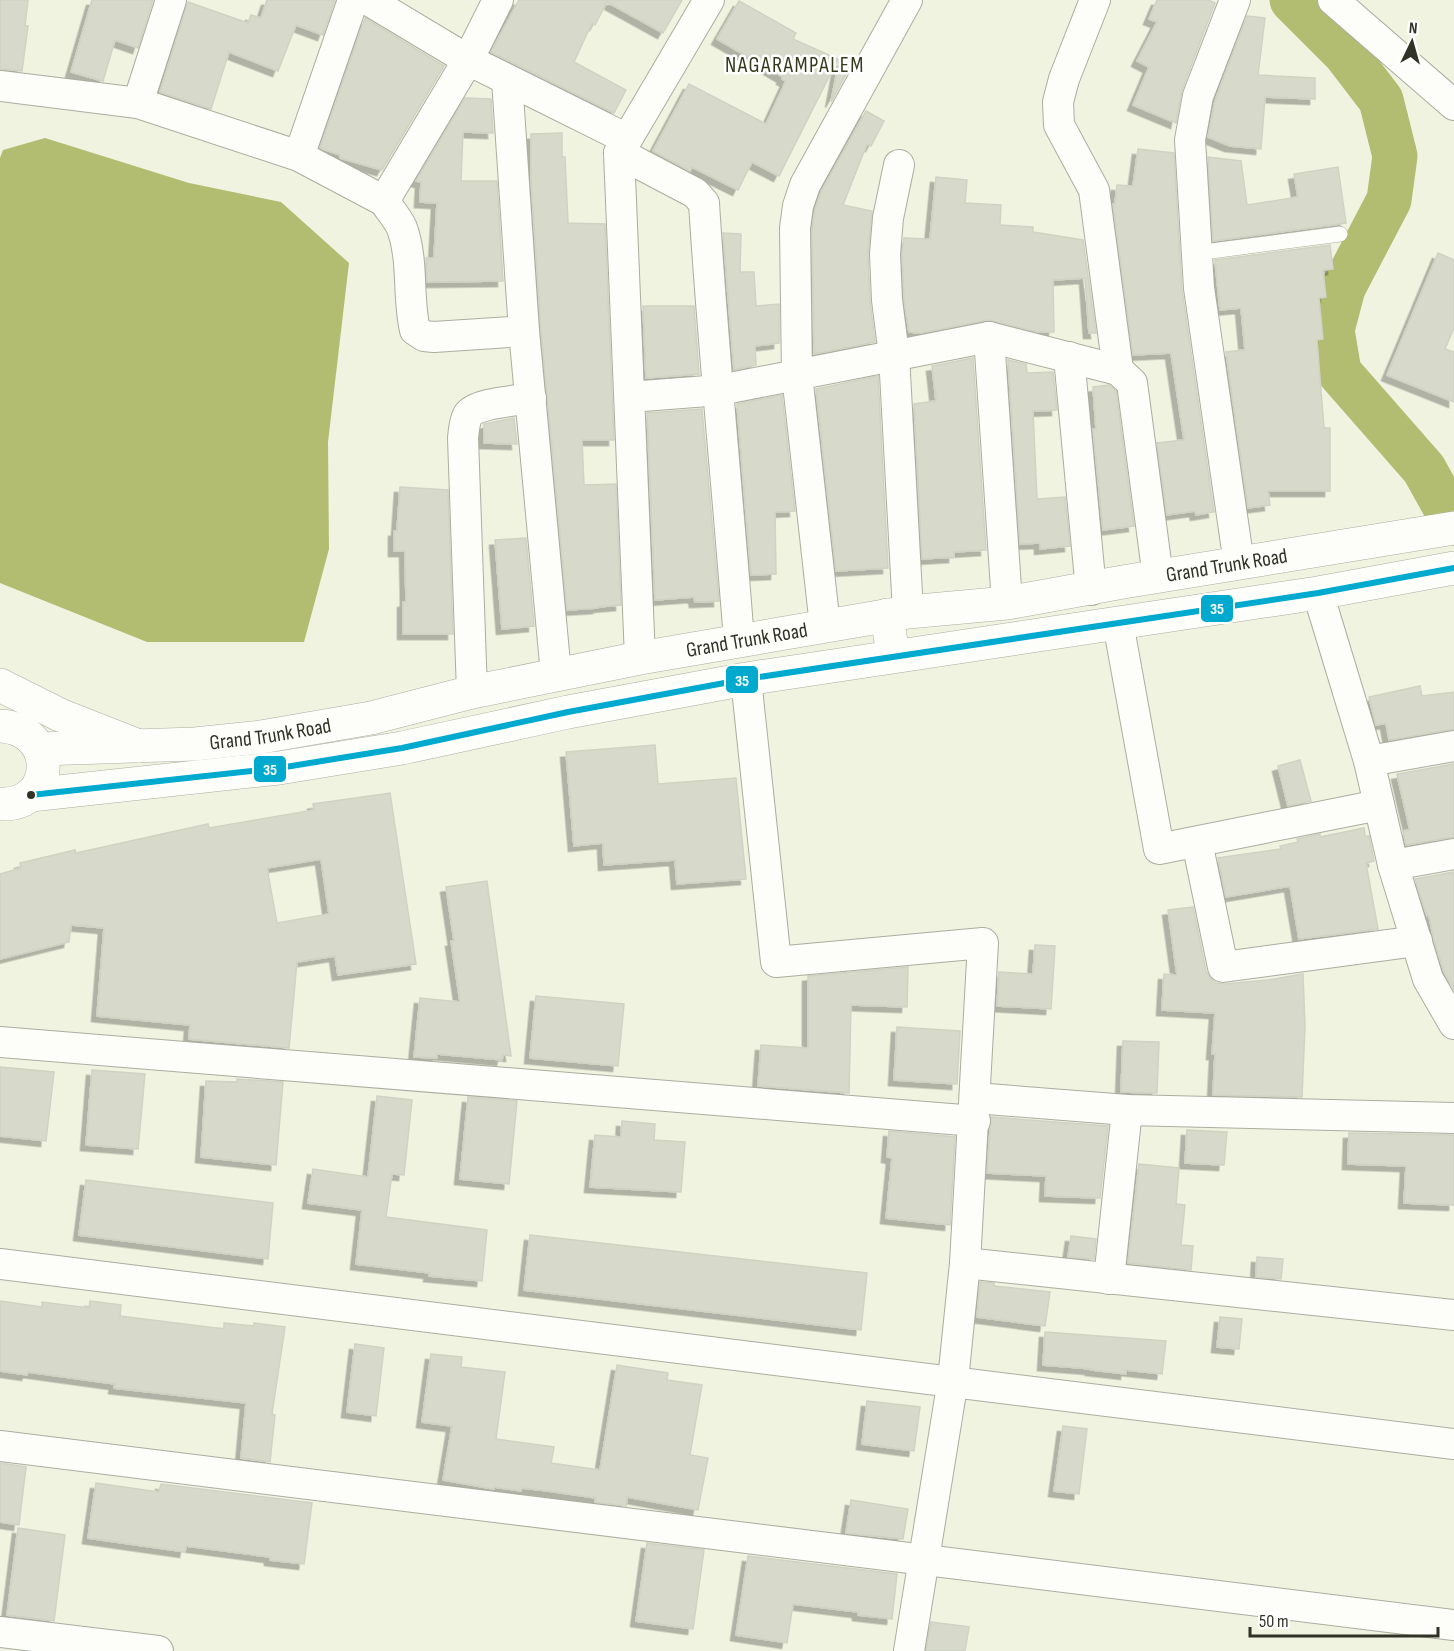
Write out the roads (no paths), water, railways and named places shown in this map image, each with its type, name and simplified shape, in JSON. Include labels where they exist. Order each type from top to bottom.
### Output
[{"type":"main road","name":"Grand Trunk Road","points":[[40,749],[195,744],[272,735],[371,718],[472,692],[640,658],[898,614],[1007,603],[1091,590],[1441,530]]},
{"type":"main road","name":"Grand Trunk Road","points":[[0,804],[20,802],[31,795],[279,768],[402,748],[568,712],[746,680],[1318,593],[1443,569]]},
{"type":"main road","points":[[893,656],[898,614]]},
{"type":"main road","points":[[0,686],[60,715],[139,746]]},
{"type":"main road","points":[[0,726],[12,726],[24,731],[33,738],[40,749],[44,761],[43,773],[39,785],[31,795]]},
{"type":"street","points":[[138,103],[171,0]]},
{"type":"street","points":[[299,156],[353,0]]},
{"type":"street","points":[[368,0],[468,60],[623,146],[695,193],[704,203],[710,305],[720,390],[739,641]]},
{"type":"street","points":[[384,201],[468,60],[498,0]]},
{"type":"street","points":[[640,658],[623,146],[709,0]]},
{"type":"street","points":[[825,626],[797,375],[795,228],[798,206],[805,185],[908,0]]},
{"type":"street","points":[[1095,0],[1064,79],[1058,102],[1059,125],[1094,190],[1118,370]]},
{"type":"street","points":[[1235,0],[1198,96],[1192,118],[1190,140],[1199,288],[1239,564]]},
{"type":"street","points":[[1333,0],[1454,105]]},
{"type":"street","points":[[507,80],[524,330],[556,674]]},
{"type":"street","points":[[0,86],[138,103],[299,156],[384,201],[401,227],[409,257],[414,330],[424,336],[434,337],[524,330]]},
{"type":"street","points":[[898,614],[894,355],[887,300],[885,254],[888,218],[899,165]]},
{"type":"street","points":[[630,397],[720,390],[989,337],[1118,370],[1132,383],[1158,577]]},
{"type":"street","points":[[989,337],[1007,603]]},
{"type":"street","points":[[1069,357],[1091,590]]},
{"type":"street","points":[[472,692],[464,424],[469,412],[478,407],[531,398]]},
{"type":"street","points":[[1318,593],[1369,761],[1393,865],[1417,940],[1441,976],[1454,1024]]},
{"type":"street","points":[[1118,623],[1159,849],[1379,805]]},
{"type":"street","points":[[746,680],[776,962],[983,943],[965,1263],[953,1380],[909,1651]]},
{"type":"street","points":[[1369,761],[1454,746]]},
{"type":"street","points":[[1197,842],[1222,967],[1417,940]]},
{"type":"street","points":[[1393,865],[1454,854]]},
{"type":"street","points":[[0,1042],[975,1109],[1127,1110],[1454,1118]]},
{"type":"street","points":[[1109,1279],[1127,1110]]},
{"type":"street","points":[[965,1263],[1454,1315]]},
{"type":"street","points":[[0,1264],[953,1380],[1454,1444]]},
{"type":"street","points":[[0,1446],[1454,1625]]},
{"type":"street","points":[[0,1632],[158,1651]]},
{"type":"lane","points":[[1196,253],[1341,234]]},
{"type":"waterway","points":[[1292,0],[1345,53],[1381,100],[1395,156],[1389,200],[1343,288],[1332,330],[1339,372],[1424,469],[1454,523]]},
{"type":"district","name":"NAGARAMPALEM","points":[[795,65]]}]
